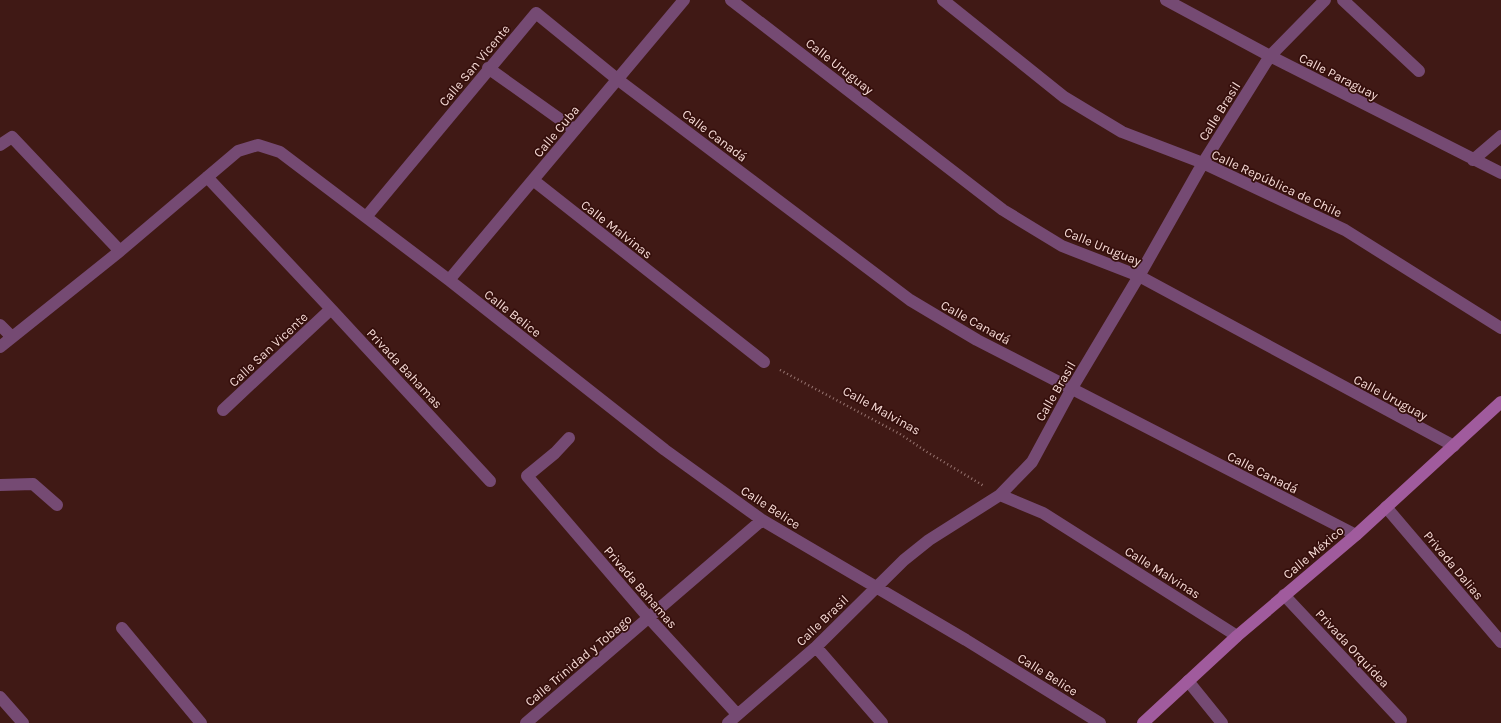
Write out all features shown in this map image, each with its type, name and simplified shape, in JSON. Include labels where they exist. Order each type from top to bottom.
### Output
[{"type":"street","name":"Calle Cuba","points":[[449,280],[684,0]]},
{"type":"street","name":"Calle Uruguay","points":[[731,0],[1003,210],[1062,246],[1140,276],[1454,446]]},
{"type":"street","name":"Calle República de Chile","points":[[943,0],[1064,97],[1122,132],[1203,163],[1345,230],[1501,328]]},
{"type":"street","name":"Calle Paraguay","points":[[1166,0],[1270,56],[1501,173]]},
{"type":"street","name":"Calle Brasil","points":[[728,723],[816,646],[904,560],[930,540],[1000,495],[1032,462],[1072,388],[1140,276],[1203,163],[1270,56],[1325,0]]},
{"type":"street","points":[[1343,0],[1419,71]]},
{"type":"street","name":"Calle San Vicente","points":[[366,217],[488,68],[536,13],[618,79]]},
{"type":"street","points":[[488,68],[575,130]]},
{"type":"street","name":"Calle Canadá","points":[[618,79],[910,300],[977,340],[1356,535]]},
{"type":"street","points":[[1473,160],[1501,136]]},
{"type":"street","points":[[0,145],[12,137],[120,251]]},
{"type":"street","name":"Calle Belice","points":[[0,347],[11,336],[120,251],[238,151],[258,145],[280,152],[449,280],[665,450],[762,520],[966,640],[1100,723]]},
{"type":"street","name":"Privada Bahamas","points":[[207,178],[332,308],[490,481]]},
{"type":"street","name":"Calle Malvinas","points":[[533,180],[764,362]]},
{"type":"street","name":"Calle San Vicente","points":[[223,410],[332,308]]},
{"type":"street","points":[[0,325],[11,336]]},
{"type":"street","name":"Calle México","points":[[1143,723],[1237,636],[1356,535],[1501,402]]},
{"type":"street","name":"Privada Bahamas","points":[[570,438],[527,476],[649,618],[737,714]]},
{"type":"street","points":[[0,485],[33,484],[58,505]]},
{"type":"street","name":"Calle Malvinas","points":[[1000,495],[1043,513],[1237,636]]},
{"type":"street","name":"Privada Dalias","points":[[1386,507],[1501,642]]},
{"type":"street","name":"Calle Trinidad y Tobago","points":[[526,723],[762,520]]},
{"type":"street","name":"Privada Orquídea","points":[[1284,595],[1401,720]]},
{"type":"street","points":[[122,628],[201,723]]},
{"type":"street","points":[[816,646],[882,723]]},
{"type":"street","points":[[1188,681],[1222,723]]},
{"type":"street","points":[[0,697],[23,723]]},
{"type":"path","name":"Calle Malvinas","points":[[764,362],[900,434],[926,452],[1000,495]]}]
